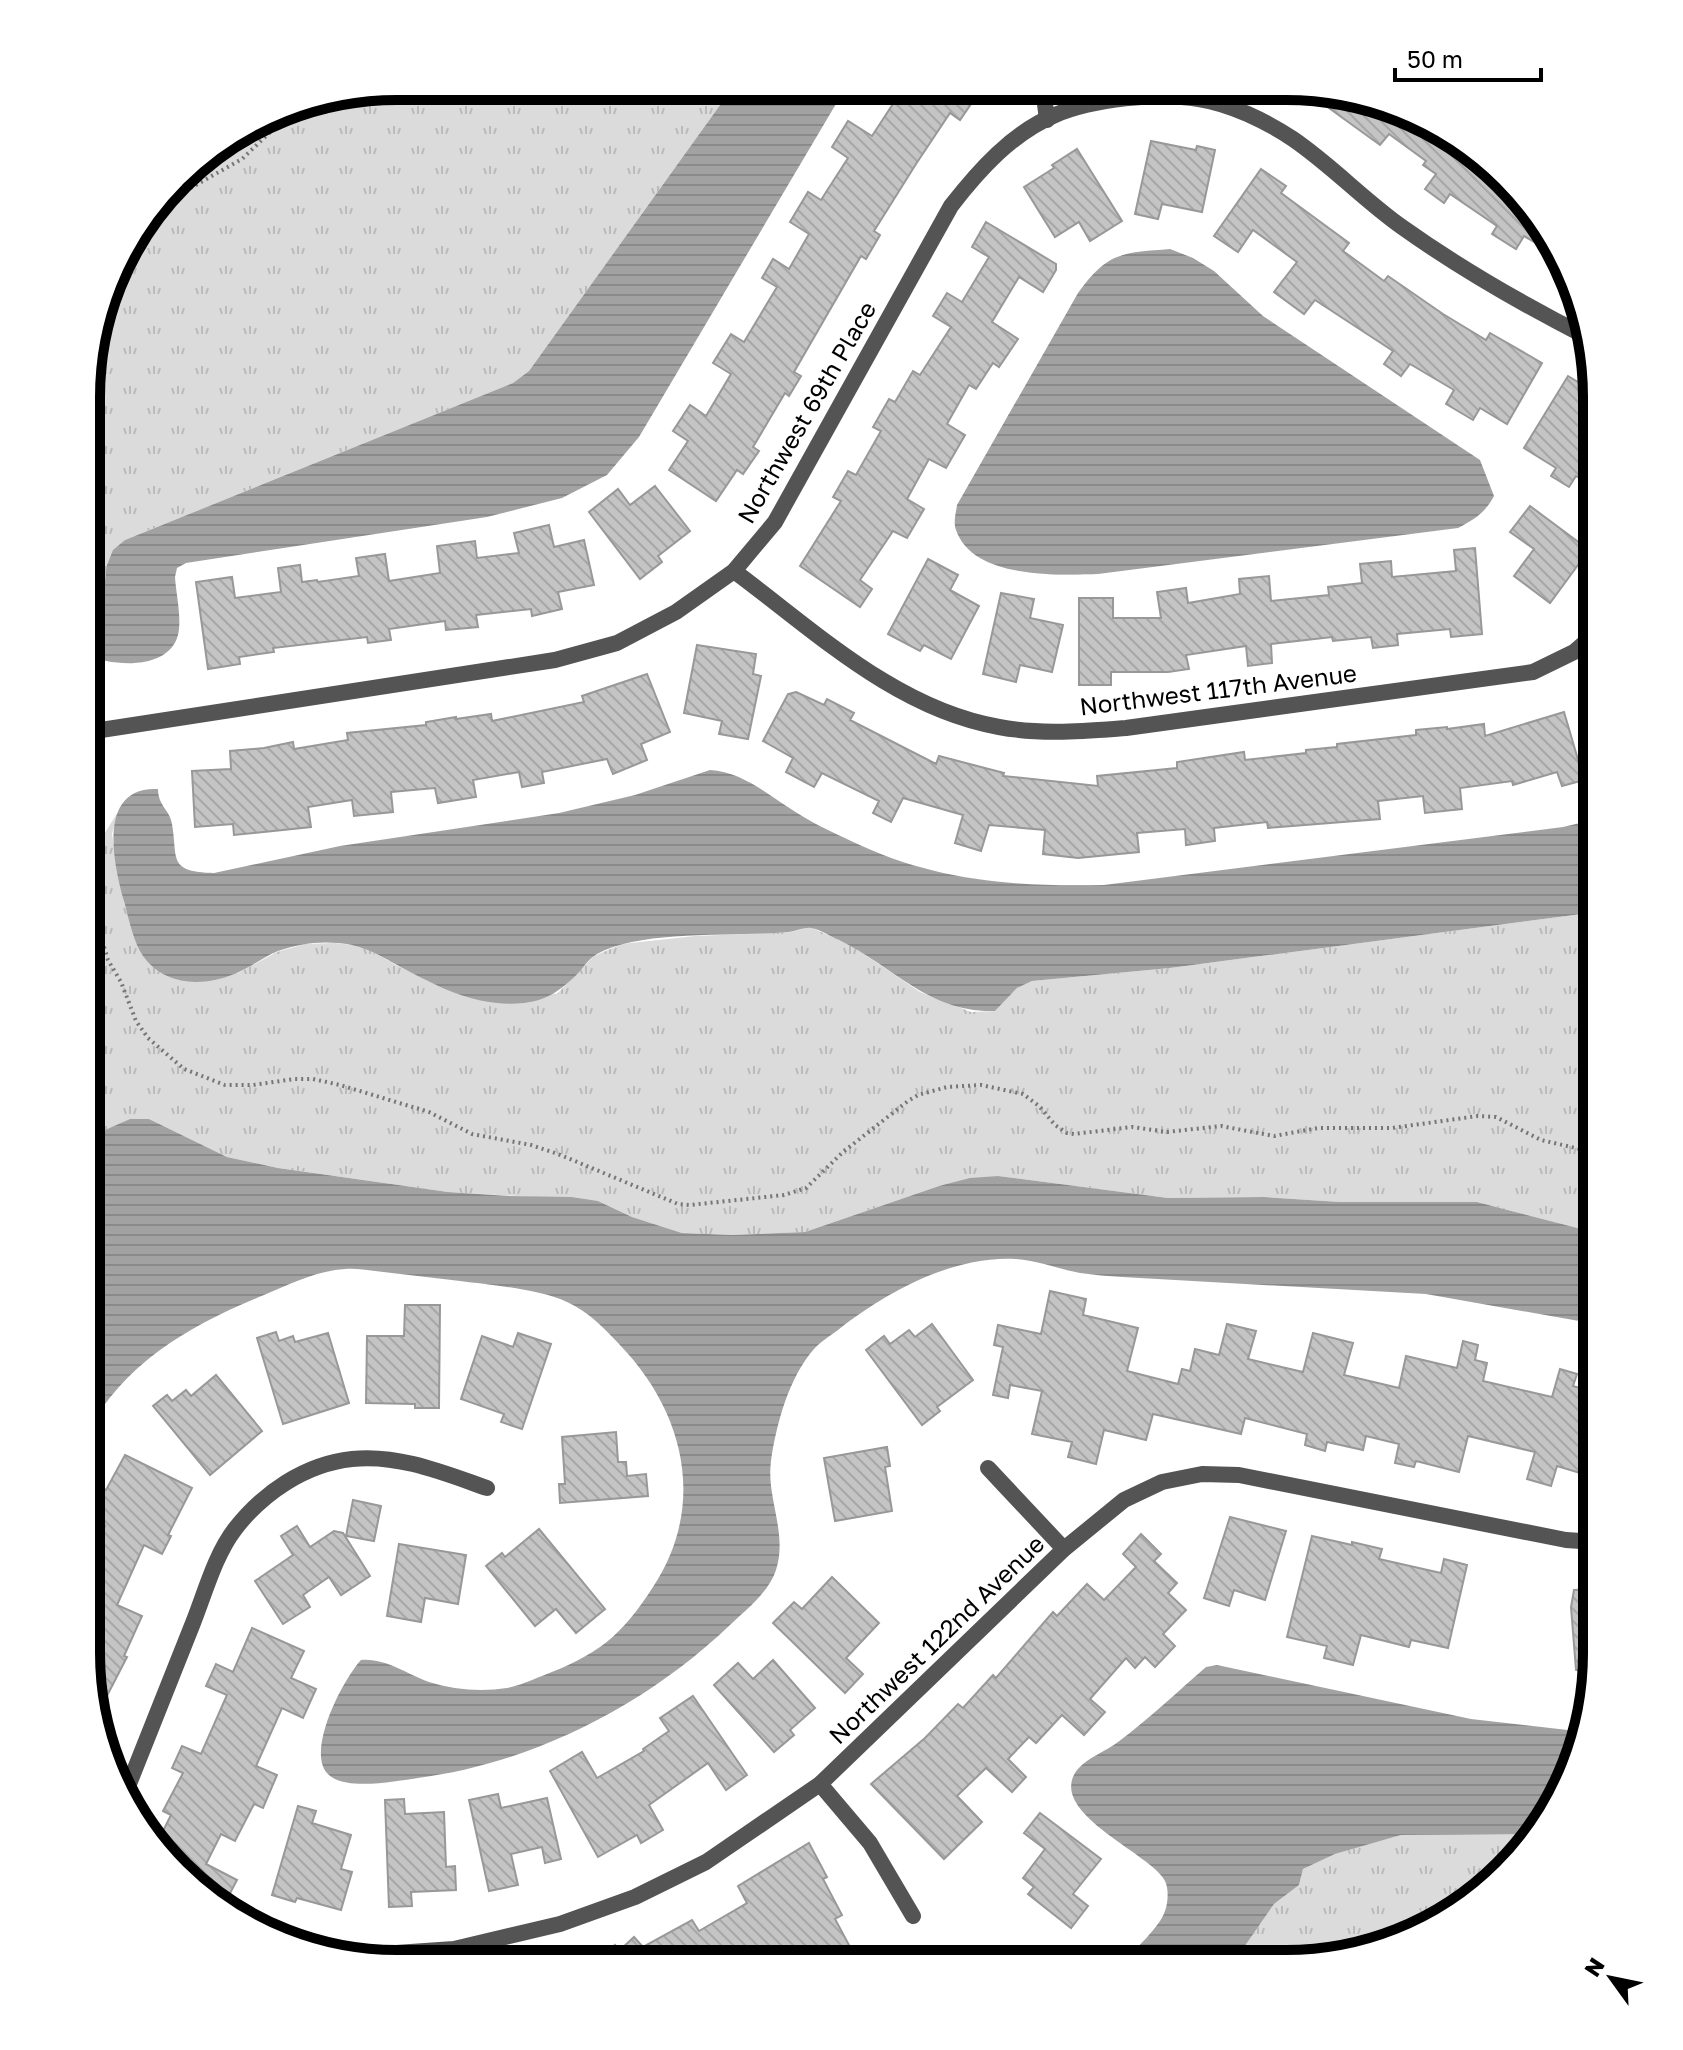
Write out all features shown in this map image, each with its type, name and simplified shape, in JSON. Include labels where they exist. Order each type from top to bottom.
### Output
[{"type":"street","points":[[1044,100],[1047,120]]},
{"type":"street","name":"Northwest 69th Place","points":[[100,730],[555,660],[617,643],[676,612],[734,571],[775,522],[951,206],[980,169],[1014,140],[1047,120],[1097,100]]},
{"type":"street","name":"Northwest 69th Place","points":[[1202,100],[1249,114],[1292,139],[1399,225],[1471,274],[1575,331]]},
{"type":"street","name":"Northwest 117th Avenue","points":[[734,571],[883,683],[939,709],[998,727],[1061,733],[1126,728],[1533,672],[1574,652],[1583,644]]},
{"type":"street","points":[[130,1782],[211,1578],[233,1532],[254,1507],[284,1483],[320,1467],[351,1459],[412,1463],[487,1488]]},
{"type":"street","points":[[988,1468],[1064,1549]]},
{"type":"street","name":"Northwest 122nd Avenue","points":[[475,1950],[635,1897],[706,1862],[820,1784],[1064,1549],[1124,1500],[1162,1482],[1202,1474],[1239,1475],[1583,1541]]},
{"type":"street","points":[[820,1784],[870,1843],[913,1916]]},
{"type":"path","points":[[180,195],[242,159],[277,126]]},
{"type":"path","points":[[100,909],[100,933],[108,960],[121,982],[136,1021],[148,1038],[184,1069],[225,1085],[304,1079],[340,1085],[429,1112],[472,1134],[531,1145],[558,1154],[678,1204],[796,1193],[816,1181],[859,1139],[918,1095],[962,1085],[998,1087],[1023,1094],[1039,1106],[1055,1125],[1074,1134],[1123,1127],[1167,1132],[1221,1126],[1274,1136],[1318,1128],[1392,1128],[1478,1116],[1496,1117],[1541,1140],[1583,1150]]},
{"type":"green space","points":[[397,100],[724,100],[529,371],[513,383],[125,540],[112,555],[100,594],[100,397],[110,320],[131,265],[150,232],[187,187],[216,161],[248,140],[283,123],[320,110],[358,103]]},
{"type":"green space","points":[[118,812],[112,834],[124,903],[142,954],[158,970],[238,973],[277,952],[305,944],[335,943],[362,946],[398,966],[557,994],[594,956],[622,944],[695,936],[791,932],[810,927],[852,946],[920,992],[971,1012],[995,1011],[1017,988],[1032,981],[1170,968],[1583,914],[1583,1229],[1477,1202],[1168,1198],[998,1176],[939,1186],[805,1232],[732,1235],[682,1233],[632,1217],[598,1201],[448,1192],[278,1168],[227,1157],[149,1119],[100,1133],[100,840]]},
{"type":"green space","points":[[1523,1832],[1467,1889],[1435,1910],[1400,1927],[1363,1940],[1325,1947],[1242,1950],[1274,1904],[1299,1885],[1303,1869],[1335,1854],[1401,1835]]},
{"type":"shaded area","points":[[724,100],[838,100],[639,437],[607,475],[562,498],[487,517],[186,563],[177,568],[175,577],[179,621],[173,646],[164,655],[139,663],[100,659],[100,594],[113,550],[125,540],[513,383],[529,371]]},
{"type":"shaded area","points":[[1170,249],[1214,271],[1263,316],[1480,460],[1494,496],[1487,507],[1458,528],[1098,574],[1018,571],[979,558],[965,546],[956,530],[957,505],[1078,293],[1098,269],[1117,257]]},
{"type":"shaded area","points":[[710,770],[723,772],[747,781],[814,823],[882,854],[944,873],[1038,885],[1104,885],[1583,822],[1583,914],[1170,968],[1032,981],[1017,988],[995,1011],[972,1010],[931,996],[839,940],[814,929],[663,937],[616,946],[597,954],[555,992],[533,1001],[507,1004],[459,994],[370,951],[338,943],[315,943],[285,949],[215,980],[188,982],[175,979],[152,966],[140,951],[130,924],[114,851],[117,814],[125,801],[138,792],[158,789],[160,800],[171,819],[178,861],[188,870],[214,873],[340,846],[559,813],[635,795]]},
{"type":"shaded area","points":[[130,1119],[149,1119],[227,1157],[278,1168],[448,1192],[598,1201],[632,1217],[682,1233],[732,1235],[805,1232],[939,1186],[970,1178],[998,1176],[1168,1198],[1477,1202],[1583,1229],[1583,1322],[1426,1294],[1106,1276],[1015,1259],[968,1263],[944,1270],[877,1302],[822,1341],[805,1360],[785,1402],[771,1461],[771,1488],[780,1543],[776,1570],[756,1600],[697,1654],[625,1705],[546,1744],[461,1770],[385,1783],[347,1783],[329,1775],[322,1765],[321,1751],[323,1734],[336,1699],[361,1660],[387,1664],[448,1687],[478,1690],[507,1688],[561,1668],[593,1652],[630,1619],[670,1556],[680,1524],[683,1492],[681,1460],[673,1429],[660,1399],[642,1371],[601,1326],[567,1302],[515,1288],[360,1269],[334,1270],[293,1282],[185,1333],[140,1366],[100,1411],[100,1135]]},
{"type":"shaded area","points":[[1217,1665],[1471,1719],[1573,1731],[1552,1785],[1522,1834],[1401,1835],[1335,1854],[1303,1869],[1299,1885],[1274,1904],[1242,1950],[1135,1950],[1152,1931],[1166,1908],[1168,1892],[1165,1881],[1142,1858],[1088,1817],[1076,1802],[1071,1786],[1081,1765],[1113,1746],[1206,1667]]},
{"type":"building","points":[[896,100],[974,100],[960,120],[950,113],[916,164],[874,231],[880,235],[866,259],[861,256],[794,372],[801,376],[789,396],[785,393],[753,447],[759,451],[743,474],[737,470],[716,501],[669,470],[688,441],[673,431],[690,405],[706,416],[731,374],[713,363],[731,334],[744,342],[777,287],[762,278],[773,259],[789,269],[809,234],[790,222],[808,192],[821,200],[848,158],[832,147],[848,121],[872,136]]},
{"type":"building","points":[[1326,106],[1382,116],[1418,131],[1451,150],[1496,187],[1522,216],[1542,247],[1524,236],[1516,249],[1492,234],[1497,226],[1450,194],[1444,203],[1425,189],[1436,174],[1423,165],[1426,161],[1389,134],[1380,145]]},
{"type":"building","points":[[1151,141],[1196,150],[1197,146],[1215,150],[1202,212],[1162,204],[1158,219],[1135,214]]},
{"type":"building","points":[[1077,149],[1122,221],[1090,241],[1079,222],[1055,237],[1024,187]]},
{"type":"building","points":[[1261,169],[1286,186],[1281,193],[1349,243],[1343,251],[1384,281],[1388,276],[1486,340],[1490,333],[1542,363],[1507,424],[1480,408],[1473,420],[1446,404],[1454,390],[1410,364],[1401,376],[1384,364],[1393,351],[1315,300],[1304,314],[1274,292],[1297,262],[1253,230],[1238,252],[1214,236]]},
{"type":"building","points":[[986,222],[1056,264],[1056,270],[1043,292],[1019,277],[992,322],[1018,339],[999,367],[993,363],[976,389],[969,385],[947,424],[965,435],[946,468],[929,459],[907,499],[924,509],[907,538],[893,531],[860,580],[872,589],[860,607],[800,566],[841,501],[833,497],[848,471],[856,475],[881,431],[873,427],[889,399],[895,402],[913,371],[920,375],[951,327],[933,316],[947,293],[962,302],[989,257],[972,247]]},
{"type":"building","points":[[1568,376],[1582,385],[1583,396],[1579,403],[1583,405],[1583,480],[1576,476],[1569,487],[1551,476],[1556,468],[1524,448]]},
{"type":"building","points":[[655,486],[690,531],[658,556],[662,562],[640,579],[589,512],[618,489],[630,505]]},
{"type":"building","points":[[1530,506],[1583,546],[1583,558],[1550,603],[1514,576],[1534,549],[1510,532]]},
{"type":"building","points":[[549,525],[554,547],[584,540],[594,585],[558,592],[562,609],[532,616],[531,609],[476,615],[478,627],[446,630],[445,621],[389,629],[391,640],[368,643],[367,637],[273,648],[274,652],[239,657],[240,664],[208,669],[196,582],[232,577],[235,598],[281,592],[278,568],[300,565],[302,582],[318,582],[359,576],[356,558],[385,554],[389,581],[440,573],[437,546],[475,541],[477,558],[519,553],[514,533]]},
{"type":"building","points":[[1475,548],[1482,634],[1451,637],[1450,629],[1397,634],[1398,645],[1373,648],[1371,637],[1333,641],[1332,637],[1271,644],[1272,663],[1248,666],[1246,646],[1186,655],[1189,669],[1111,672],[1111,685],[1079,685],[1079,598],[1113,598],[1113,618],[1161,618],[1157,592],[1186,588],[1188,603],[1240,594],[1239,579],[1269,576],[1271,601],[1329,595],[1328,587],[1362,583],[1360,564],[1391,561],[1392,577],[1456,571],[1454,550]]},
{"type":"building","points":[[928,559],[958,575],[950,590],[979,606],[951,659],[924,645],[920,651],[888,634]]},
{"type":"building","points":[[1001,593],[1034,599],[1030,618],[1063,625],[1052,672],[1020,665],[1016,682],[983,674]]},
{"type":"building","points":[[697,645],[756,654],[753,674],[761,676],[748,739],[719,734],[722,721],[684,713]]},
{"type":"building","points":[[647,674],[670,732],[641,744],[647,760],[613,774],[607,759],[542,772],[544,783],[522,787],[519,772],[473,780],[476,797],[438,803],[435,788],[391,792],[393,812],[354,816],[352,800],[308,807],[311,827],[234,835],[233,824],[195,827],[192,771],[231,769],[230,751],[293,742],[294,749],[348,740],[347,733],[426,725],[426,722],[456,717],[491,714],[492,721],[584,702],[582,696]]},
{"type":"building","points":[[796,692],[824,705],[827,699],[854,713],[850,720],[936,764],[939,756],[1004,773],[1003,776],[1098,786],[1097,776],[1177,768],[1177,762],[1244,752],[1245,760],[1306,753],[1306,750],[1337,747],[1337,744],[1416,735],[1416,730],[1484,724],[1485,736],[1564,712],[1583,780],[1562,786],[1557,772],[1513,785],[1512,781],[1460,788],[1462,809],[1425,813],[1423,796],[1378,801],[1380,819],[1268,828],[1267,822],[1214,828],[1215,841],[1186,845],[1185,829],[1137,833],[1139,852],[1078,858],[1043,854],[1045,830],[989,825],[981,851],[955,843],[963,815],[903,798],[891,822],[873,813],[879,801],[822,773],[814,787],[786,772],[793,758],[763,741],[788,694]]},
{"type":"building","points":[[1050,1291],[1086,1299],[1083,1315],[1138,1328],[1127,1371],[1178,1384],[1182,1369],[1190,1371],[1195,1349],[1219,1355],[1227,1324],[1256,1331],[1248,1359],[1303,1372],[1313,1333],[1353,1343],[1344,1375],[1399,1388],[1406,1356],[1457,1368],[1463,1341],[1478,1345],[1475,1360],[1487,1363],[1483,1381],[1552,1397],[1560,1369],[1577,1374],[1573,1386],[1583,1389],[1583,1474],[1557,1466],[1551,1486],[1527,1479],[1535,1452],[1468,1436],[1459,1472],[1416,1461],[1414,1467],[1395,1463],[1399,1444],[1366,1436],[1363,1450],[1327,1442],[1325,1451],[1305,1445],[1307,1434],[1245,1418],[1241,1434],[1153,1414],[1146,1440],[1104,1430],[1096,1464],[1068,1457],[1072,1442],[1032,1434],[1042,1391],[1010,1385],[1008,1398],[993,1395],[1003,1347],[994,1345],[998,1325],[1041,1334]]},
{"type":"building","points":[[405,1305],[440,1305],[439,1408],[366,1403],[367,1336],[404,1336]]},
{"type":"building","points":[[932,1324],[973,1380],[937,1407],[940,1411],[922,1425],[866,1350],[884,1336],[890,1344],[909,1330],[915,1337]]},
{"type":"building","points":[[276,1332],[279,1341],[293,1336],[295,1342],[328,1333],[349,1403],[283,1424],[257,1338]]},
{"type":"building","points":[[518,1333],[551,1344],[522,1429],[501,1422],[504,1414],[461,1399],[482,1336],[513,1347]]},
{"type":"building","points":[[216,1375],[262,1431],[210,1475],[153,1406],[167,1395],[172,1401],[186,1390],[191,1396]]},
{"type":"building","points":[[616,1432],[618,1462],[626,1462],[627,1476],[646,1474],[648,1496],[560,1503],[559,1484],[565,1484],[562,1437]]},
{"type":"building","points":[[887,1447],[890,1466],[885,1467],[892,1511],[835,1521],[824,1458]]},
{"type":"building","points":[[125,1455],[192,1488],[168,1535],[171,1536],[162,1554],[144,1545],[117,1605],[142,1616],[124,1656],[127,1657],[104,1701],[100,1653],[100,1537],[105,1526],[100,1523],[100,1487],[106,1490]]},
{"type":"building","points":[[353,1500],[381,1506],[374,1541],[346,1536]]},
{"type":"building","points":[[1230,1517],[1286,1531],[1265,1600],[1234,1590],[1229,1606],[1204,1598]]},
{"type":"building","points":[[297,1526],[310,1547],[334,1531],[343,1533],[370,1576],[341,1595],[329,1577],[303,1595],[310,1607],[283,1624],[255,1581],[293,1555],[281,1536]]},
{"type":"building","points":[[539,1529],[605,1609],[576,1633],[556,1609],[535,1626],[486,1566],[502,1553],[505,1557]]},
{"type":"building","points":[[1141,1534],[1161,1554],[1154,1561],[1177,1583],[1168,1593],[1186,1610],[1163,1634],[1175,1646],[1155,1667],[1145,1657],[1135,1668],[1126,1658],[1090,1699],[1105,1712],[1084,1735],[1062,1715],[1036,1743],[1029,1737],[1008,1759],[1026,1777],[1012,1792],[986,1768],[957,1796],[982,1822],[944,1859],[871,1784],[925,1738],[958,1704],[963,1708],[993,1675],[996,1678],[1053,1612],[1057,1616],[1087,1584],[1104,1600],[1136,1567],[1123,1554]]},
{"type":"building","points":[[1312,1536],[1382,1549],[1379,1559],[1441,1573],[1444,1559],[1467,1565],[1448,1648],[1411,1640],[1409,1647],[1361,1635],[1353,1665],[1324,1658],[1327,1646],[1287,1637]]},
{"type":"building","points":[[399,1544],[466,1555],[458,1604],[425,1598],[421,1622],[387,1616]]},
{"type":"building","points":[[832,1577],[879,1623],[846,1658],[863,1674],[845,1693],[773,1623],[794,1602],[802,1609]]},
{"type":"building","points":[[1574,1590],[1583,1590],[1582,1671],[1576,1670],[1571,1607]]},
{"type":"building","points":[[252,1628],[304,1651],[291,1678],[316,1689],[303,1718],[282,1708],[256,1766],[277,1775],[263,1808],[254,1804],[235,1841],[221,1834],[206,1864],[237,1880],[228,1897],[187,1863],[161,1834],[171,1815],[163,1811],[183,1773],[172,1768],[182,1746],[201,1754],[227,1695],[206,1686],[216,1664],[233,1672]]},
{"type":"building","points":[[773,1660],[815,1708],[790,1730],[794,1735],[774,1752],[714,1685],[738,1663],[753,1679]]},
{"type":"building","points":[[693,1696],[747,1775],[726,1790],[708,1763],[649,1805],[663,1830],[641,1843],[637,1835],[598,1857],[550,1771],[582,1752],[597,1778],[644,1751],[669,1731],[660,1718]]},
{"type":"building","points":[[498,1794],[501,1808],[547,1798],[561,1859],[545,1863],[542,1847],[511,1854],[518,1885],[489,1891],[469,1800]]},
{"type":"building","points":[[404,1799],[405,1814],[444,1812],[446,1867],[455,1866],[456,1890],[411,1892],[412,1906],[389,1907],[385,1800]]},
{"type":"building","points":[[298,1806],[316,1811],[312,1823],[351,1835],[341,1869],[352,1872],[341,1910],[272,1895]]},
{"type":"building","points":[[1040,1813],[1101,1859],[1073,1894],[1088,1906],[1071,1928],[1028,1894],[1034,1887],[1023,1878],[1045,1849],[1024,1833]]},
{"type":"building","points":[[809,1843],[842,1915],[835,1919],[849,1945],[840,1950],[620,1950],[634,1937],[643,1947],[692,1920],[699,1931],[747,1903],[738,1886]]}]
